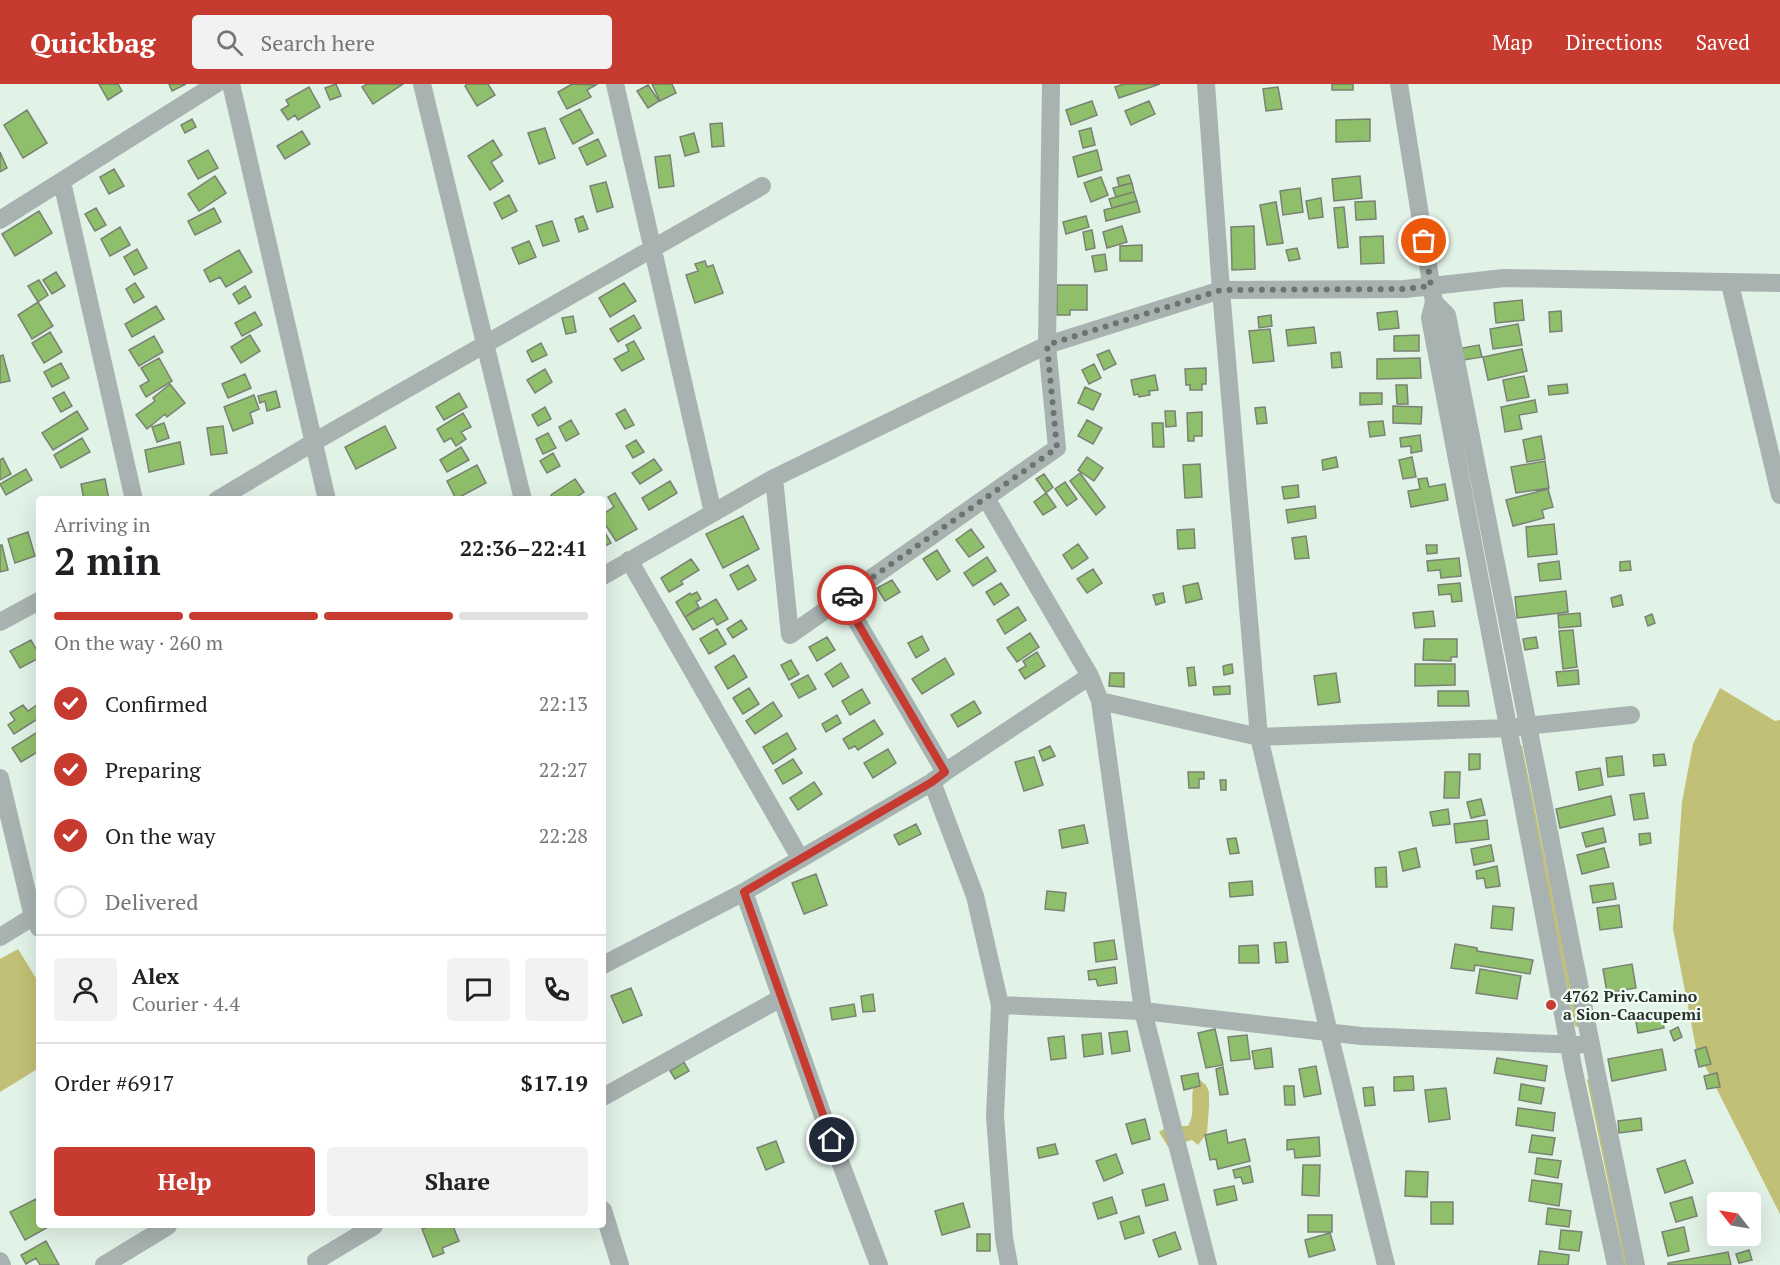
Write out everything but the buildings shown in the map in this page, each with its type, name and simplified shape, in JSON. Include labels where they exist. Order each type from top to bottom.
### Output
[{"type":"street","points":[[0,220],[216,84]]},
{"type":"street","points":[[231,84],[326,496]]},
{"type":"street","points":[[422,84],[522,496]]},
{"type":"street","points":[[615,84],[713,513]]},
{"type":"street","points":[[774,478],[790,635],[1057,448],[1047,345],[1051,84]]},
{"type":"street","points":[[1206,84],[1259,737],[1386,1265]]},
{"type":"street","points":[[1399,84],[1433,294],[1430,318],[1569,1044],[1616,1265]]},
{"type":"street","points":[[62,182],[133,496]]},
{"type":"street","points":[[224,496],[762,186]]},
{"type":"street","points":[[606,574],[774,478],[1047,345],[1221,290],[1405,289],[1433,294],[1504,278],[1730,284],[1780,283]]},
{"type":"street","points":[[1730,284],[1780,495]]},
{"type":"street","points":[[1433,294],[1447,315],[1636,1265]]},
{"type":"street","points":[[986,498],[1090,676],[1100,701],[1143,1011],[1208,1265]]},
{"type":"street","points":[[629,560],[800,858]]},
{"type":"street","points":[[843,598],[938,777],[975,896],[1000,1005],[995,1116],[1004,1238],[1009,1265]]},
{"type":"street","points":[[0,622],[36,603]]},
{"type":"street","points":[[606,964],[744,892],[938,777],[1090,676]]},
{"type":"street","points":[[1100,701],[1259,737],[1508,728],[1631,715]]},
{"type":"street","points":[[0,778],[36,915]]},
{"type":"street","points":[[744,892],[879,1265]]},
{"type":"street","points":[[0,937],[36,919]]},
{"type":"street","points":[[606,1095],[781,998]]},
{"type":"street","points":[[1000,1005],[1143,1011],[1361,1036],[1591,1046]]},
{"type":"street","points":[[606,1220],[620,1265]]},
{"type":"street","points":[[104,1265],[165,1228]]},
{"type":"street","points":[[317,1265],[316,1261],[371,1228]]},
{"type":"street","points":[[0,1261],[2,1265]]},
{"type":"shaded area","points":[[1720,688],[1775,721],[1780,720],[1780,1214],[1696,1048],[1673,929],[1682,802],[1693,744]]},
{"type":"shaded area","points":[[1519,745],[1522,746],[1579,1025],[1577,1027],[1575,1026]]},
{"type":"shaded area","points":[[18,949],[36,978],[36,1070],[0,1092],[0,959]]},
{"type":"shaded area","points":[[1589,1079],[1629,1265],[1625,1265],[1587,1080]]},
{"type":"shaded area","points":[[1200,1080],[1209,1092],[1207,1133],[1198,1145],[1192,1140],[1185,1142],[1175,1158],[1159,1132],[1169,1126],[1188,1126],[1192,1115],[1194,1086],[1196,1081]]},
{"type":"way so far","points":[[847,595],[1057,448],[1047,345],[1221,290],[1405,289],[1431,286],[1424,241]]},
{"type":"place","name":"4762 Priv.Camino a Sion-Caacupemi","points":[[1551,1005]]},
{"type":"route","points":[[832,1140],[744,892],[932,782],[945,772],[843,598],[847,595]]}]
